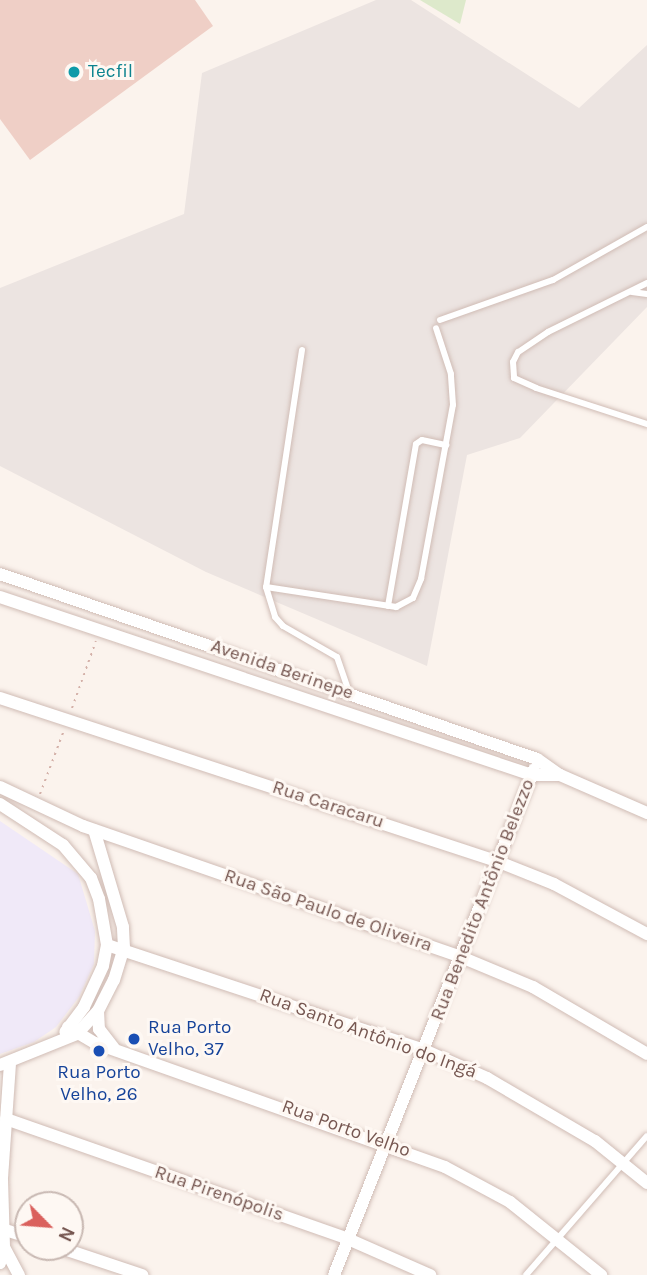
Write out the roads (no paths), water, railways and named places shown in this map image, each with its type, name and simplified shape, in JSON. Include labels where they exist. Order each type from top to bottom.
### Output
[{"type":"street","name":"Avenida Berinepe","points":[[0,574],[349,692],[537,759],[560,775],[647,813]]},
{"type":"street","name":"Avenida Berinepe","points":[[0,597],[532,775],[560,775]]},
{"type":"street","name":"Rua Caracaru","points":[[0,698],[499,862],[554,884],[647,934]]},
{"type":"street","name":"Rua Benedito Antônio Belezzo","points":[[334,1275],[499,862],[537,759]]},
{"type":"street","name":"Rua São Paulo de Oliveira","points":[[0,787],[94,830],[461,957],[533,987],[647,1054]]},
{"type":"street","points":[[0,804],[47,831],[77,859],[99,899],[107,945],[91,995],[72,1031]]},
{"type":"street","points":[[94,830],[95,846],[120,908],[124,948],[98,1011],[99,1029],[114,1048]]},
{"type":"street","name":"Rua Santo Antônio do Ingá","points":[[107,945],[124,948],[424,1050],[548,1110],[624,1163],[647,1183]]},
{"type":"street","points":[[0,1263],[4,1247],[2,1228],[5,1065],[56,1046],[98,1011]]},
{"type":"street","name":"Rua Porto Velho","points":[[72,1031],[387,1143],[470,1179],[558,1237],[601,1275]]},
{"type":"street","name":"Rua Pirenópolis","points":[[6,1119],[348,1239],[430,1275]]},
{"type":"street","points":[[2,1228],[14,1232]]},
{"type":"street","points":[[4,1247],[19,1275]]},
{"type":"street","points":[[84,1256],[142,1275]]},
{"type":"lane","points":[[440,320],[553,280],[647,227]]},
{"type":"lane","points":[[647,283],[548,332],[518,352],[513,362],[514,378],[647,424]]},
{"type":"lane","points":[[632,292],[647,294]]},
{"type":"lane","points":[[265,587],[388,606],[405,604],[413,598],[421,579],[453,405],[452,373],[436,328]]},
{"type":"lane","points":[[302,350],[265,587],[271,610],[283,626],[337,657],[349,692]]},
{"type":"lane","points":[[388,606],[416,444],[422,440],[446,445]]},
{"type":"lane","points":[[526,1275],[647,1136]]},
{"type":"place","name":"Tecfil","points":[[74,72]]},
{"type":"place","name":"Rua Porto Velho, 37","points":[[134,1039]]},
{"type":"place","name":"Rua Porto Velho, 26","points":[[99,1051]]}]
